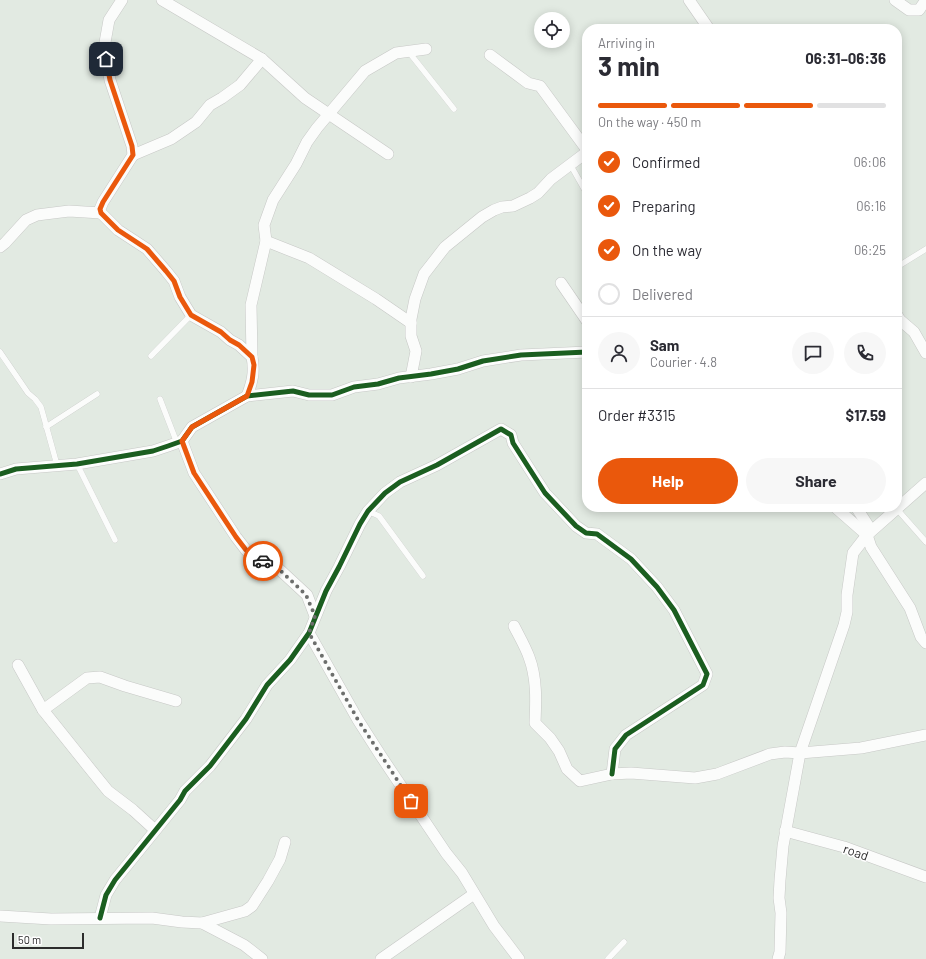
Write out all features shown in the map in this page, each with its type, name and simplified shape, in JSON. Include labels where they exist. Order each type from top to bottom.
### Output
[{"type":"street","points":[[122,0],[109,20],[104,48],[110,80],[132,146],[133,155]]},
{"type":"street","points":[[162,0],[262,59],[305,98],[388,154]]},
{"type":"street","points":[[690,0],[706,24]]},
{"type":"street","points":[[896,0],[909,10],[919,10],[926,0]]},
{"type":"street","points":[[247,396],[252,382],[254,365],[252,357],[251,305],[266,241],[264,225],[273,200],[296,164],[307,142],[328,114],[365,71],[396,53],[426,50]]},
{"type":"street","points":[[490,55],[528,83],[540,86],[582,144]]},
{"type":"street","points":[[101,213],[100,209],[103,202],[133,155],[171,139],[196,122],[210,105],[240,85],[262,59]]},
{"type":"street","points":[[411,376],[416,351],[411,336],[411,323],[415,299],[424,274],[445,247],[462,233],[494,210],[519,204],[538,193],[552,179],[582,155]]},
{"type":"street","points":[[0,247],[26,220],[37,215],[69,210],[101,213],[118,230],[147,249],[174,281],[180,297],[191,315],[221,332],[252,357]]},
{"type":"street","points":[[266,241],[309,258],[376,299],[411,323]]},
{"type":"street","points":[[561,283],[582,314]]},
{"type":"street","points":[[902,322],[914,332],[926,353]]},
{"type":"street","points":[[0,474],[16,469],[77,464],[153,451],[180,442],[192,427],[247,396],[293,391],[310,395],[332,395],[354,387],[458,369],[483,361],[521,355],[582,352]]},
{"type":"street","points":[[100,918],[106,895],[115,880],[185,792],[210,766],[246,718],[267,685],[290,660],[309,633],[326,590],[368,511],[385,493],[400,482],[437,465],[501,429],[511,435],[513,442],[545,493],[576,526],[586,533],[597,534],[631,559],[657,587],[674,610],[706,674],[702,685],[626,735],[615,749],[612,774]]},
{"type":"street","points":[[180,442],[194,473],[246,550],[260,560],[280,570],[306,595],[315,616]]},
{"type":"street","points":[[902,503],[926,483]]},
{"type":"street","points":[[842,512],[869,532]]},
{"type":"street","points":[[859,512],[869,532],[871,547],[910,608],[921,637],[926,643]]},
{"type":"street","points":[[778,959],[780,952],[781,913],[779,898],[785,832],[800,753],[844,625],[847,612],[847,595],[853,552],[869,532],[892,512]]},
{"type":"street","points":[[514,626],[529,658],[534,679],[536,698],[535,723],[550,738],[559,751],[567,769],[580,781],[612,774],[656,774],[694,778],[717,774],[770,754],[861,748],[926,736]]},
{"type":"street","points":[[309,633],[350,706],[381,756],[446,854],[462,873],[494,926],[519,959]]},
{"type":"street","points":[[18,665],[44,710],[108,791],[133,810],[155,830]]},
{"type":"street","points":[[44,710],[87,678],[100,677],[176,701]]},
{"type":"street","name":"road","points":[[785,832],[844,848],[926,877]]},
{"type":"street","points":[[0,916],[51,919],[152,918],[202,923],[245,911],[252,906],[280,859],[286,842]]},
{"type":"street","points":[[381,959],[474,894]]},
{"type":"street","points":[[202,923],[244,945],[262,959]]},
{"type":"lane","points":[[408,51],[454,109]]},
{"type":"lane","points":[[570,164],[582,185]]},
{"type":"lane","points":[[902,264],[926,249]]},
{"type":"lane","points":[[151,356],[191,315]]},
{"type":"lane","points":[[0,352],[28,393],[41,407],[57,465]]},
{"type":"lane","points":[[46,427],[96,394]]},
{"type":"lane","points":[[160,399],[180,442]]},
{"type":"lane","points":[[77,464],[115,540]]},
{"type":"lane","points":[[368,511],[379,516],[423,576]]},
{"type":"lane","points":[[900,512],[926,542]]},
{"type":"lane","points":[[608,959],[624,942]]},
{"type":"cycle path","points":[[0,474],[16,469],[77,464],[153,451],[182,441],[192,427],[247,396],[293,391],[309,395],[332,395],[354,387],[458,369],[483,361],[521,355],[582,352]]},
{"type":"cycle path","points":[[100,918],[106,895],[115,880],[180,800],[185,791],[210,766],[246,719],[267,685],[290,660],[309,633],[326,591],[368,511],[385,493],[400,482],[437,465],[501,429],[511,435],[513,443],[545,493],[576,526],[586,533],[597,534],[631,559],[657,587],[674,610],[707,674],[703,685],[626,735],[615,749],[612,774]]},
{"type":"way so far","points":[[263,561],[280,570],[306,595],[315,616],[309,633],[358,720],[411,801]]},
{"type":"route","points":[[106,59],[110,80],[132,146],[133,155],[116,184],[103,202],[100,209],[101,213],[118,230],[147,249],[174,281],[180,297],[191,315],[221,332],[230,340],[246,350],[252,357],[254,373],[247,396],[192,427],[182,441],[194,473],[236,537],[246,550],[263,561]]}]
